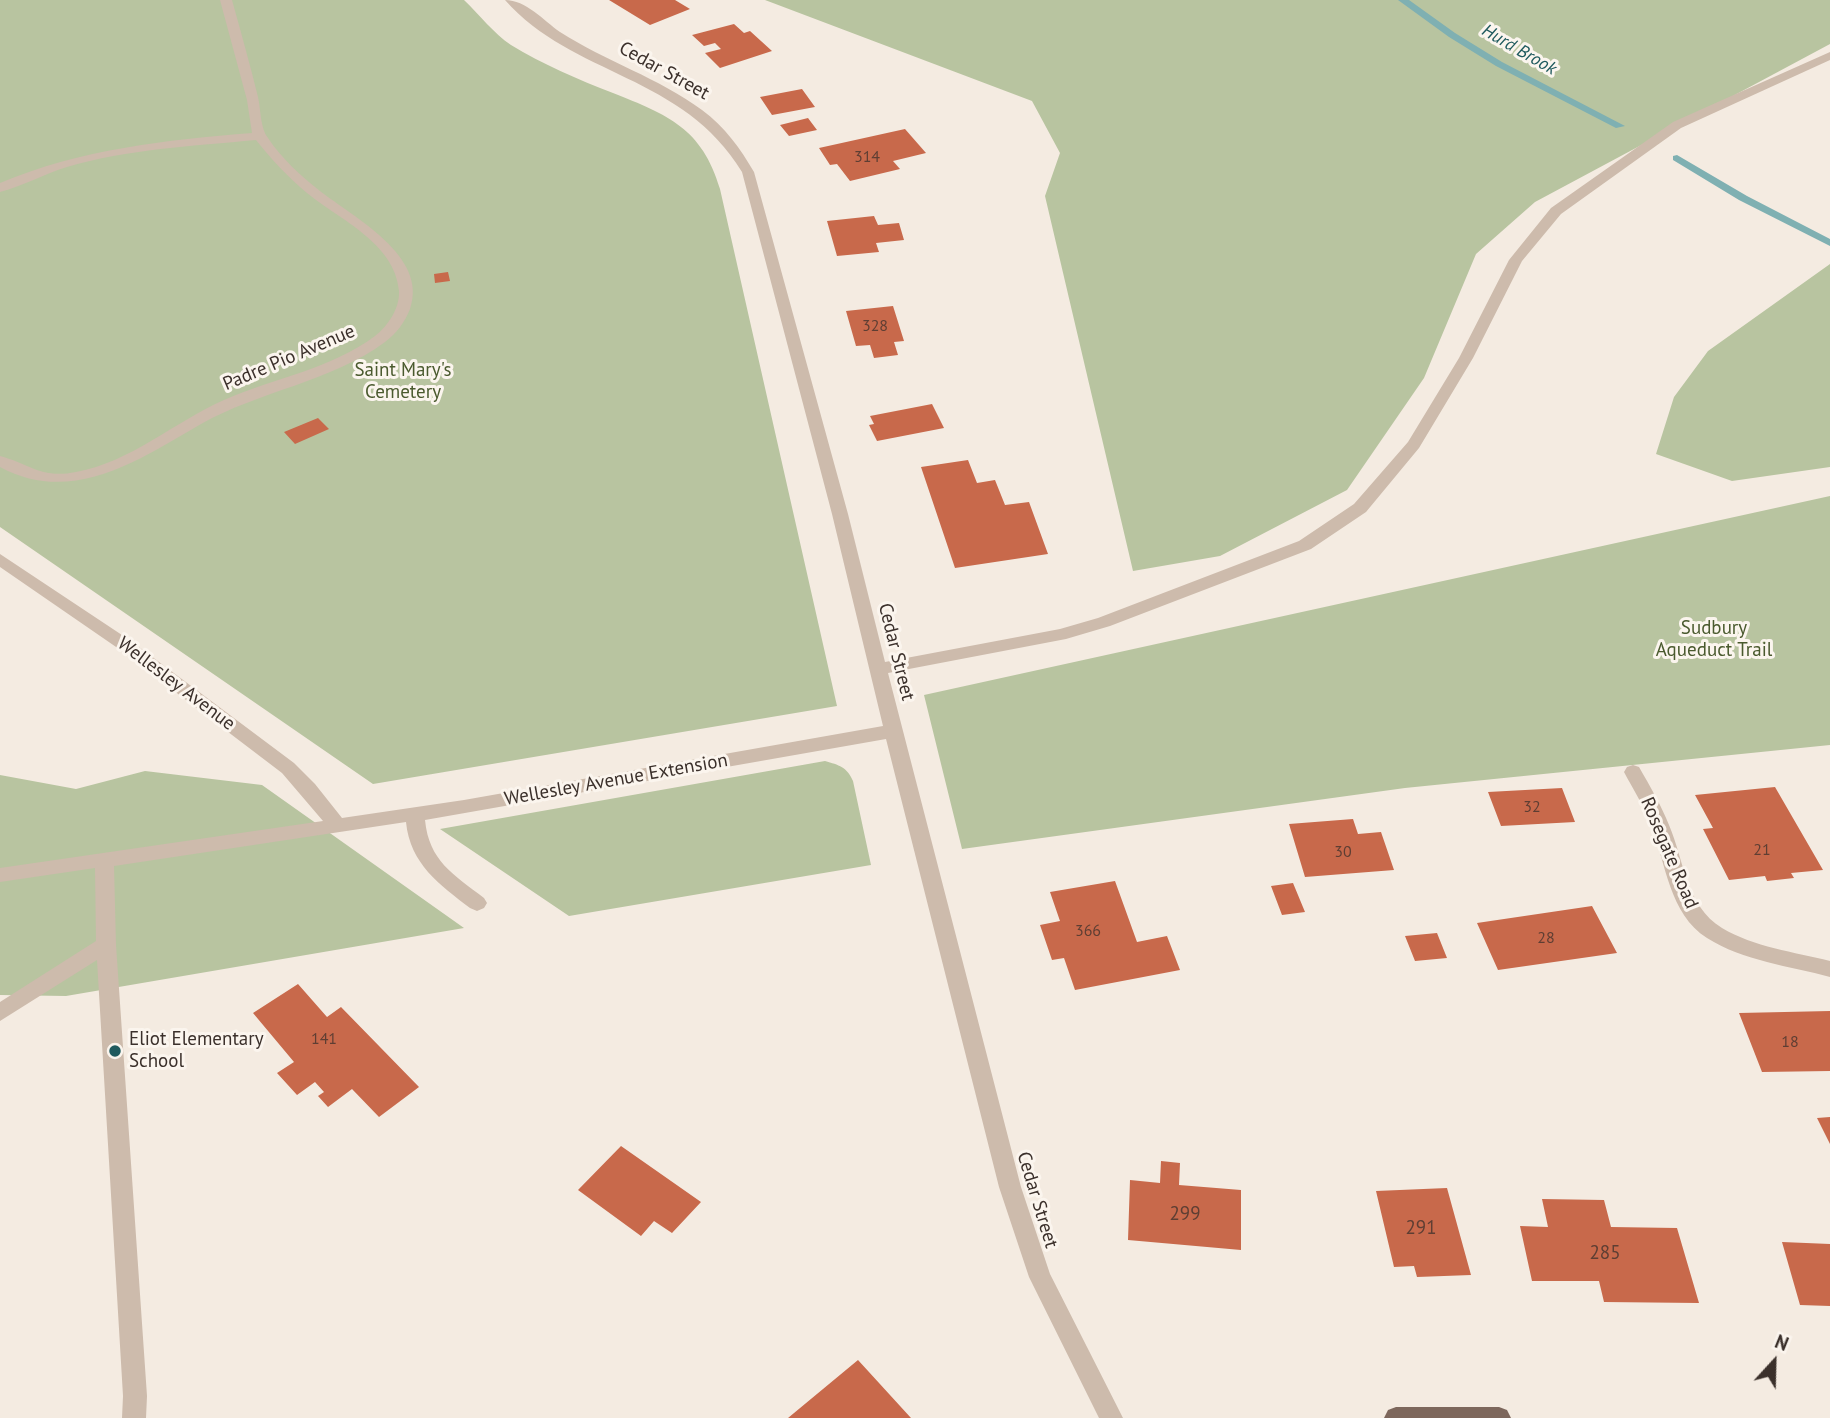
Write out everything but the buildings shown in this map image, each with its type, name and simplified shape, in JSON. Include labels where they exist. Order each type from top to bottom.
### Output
[{"type":"main road","points":[[1396,1418],[1499,1418]]},
{"type":"street","points":[[0,188],[59,166],[107,153],[259,136],[248,79],[226,0]]},
{"type":"street","name":"Cedar Street","points":[[511,0],[567,42],[700,113],[729,141],[743,161],[761,214],[972,1042],[1023,1230],[1049,1297],[1111,1418]]},
{"type":"street","points":[[878,669],[968,654],[1071,631],[1114,618],[1306,545],[1360,508],[1415,444],[1466,358],[1516,260],[1556,211],[1677,125],[1830,56]]},
{"type":"street","name":"Padre Pio Avenue","points":[[0,461],[37,477],[55,479],[74,478],[102,470],[229,404],[345,358],[381,339],[404,310],[406,291],[394,258],[360,226],[296,177],[259,136]]},
{"type":"street","name":"Wellesley Avenue","points":[[0,559],[125,645],[288,768],[309,789],[338,826]]},
{"type":"street","name":"Wellesley Avenue Extension","points":[[2,878],[415,815],[893,731]]},
{"type":"street","name":"Rosegate Road","points":[[1633,772],[1659,824],[1671,862],[1699,921],[1710,931],[1732,941],[1830,969]]},
{"type":"street","points":[[415,815],[419,848],[426,859],[477,903]]},
{"type":"street","points":[[104,862],[106,945],[135,1396],[134,1418]]},
{"type":"street","points":[[0,1013],[28,992],[106,945]]},
{"type":"green space","name":"Saint Mary's Cemetery","points":[[0,0],[464,0],[499,35],[523,52],[650,109],[680,126],[703,151],[720,189],[837,706],[373,784],[0,527]]},
{"type":"green space","points":[[765,0],[1830,0],[1830,44],[1535,202],[1476,254],[1424,378],[1347,490],[1220,556],[1133,571],[1045,196],[1060,153],[1032,101]]},
{"type":"green space","points":[[1830,264],[1830,467],[1732,481],[1656,454],[1674,397],[1708,351]]},
{"type":"green space","name":"Sudbury Aqueduct Trail","points":[[1830,496],[1830,745],[1405,788],[962,849],[924,695]]},
{"type":"green space","points":[[825,761],[842,767],[853,781],[871,865],[569,916],[440,829]]},
{"type":"green space","points":[[145,771],[262,785],[464,928],[66,996],[0,995],[0,775],[76,789]]},
{"type":"waterway","name":"Hurd Brook","points":[[1403,0],[1499,64],[1620,126]]},
{"type":"waterway","name":"Hurd Brook","points":[[1677,158],[1743,198],[1830,243]]},
{"type":"place","name":"Eliot Elementary School","points":[[115,1051]]}]
